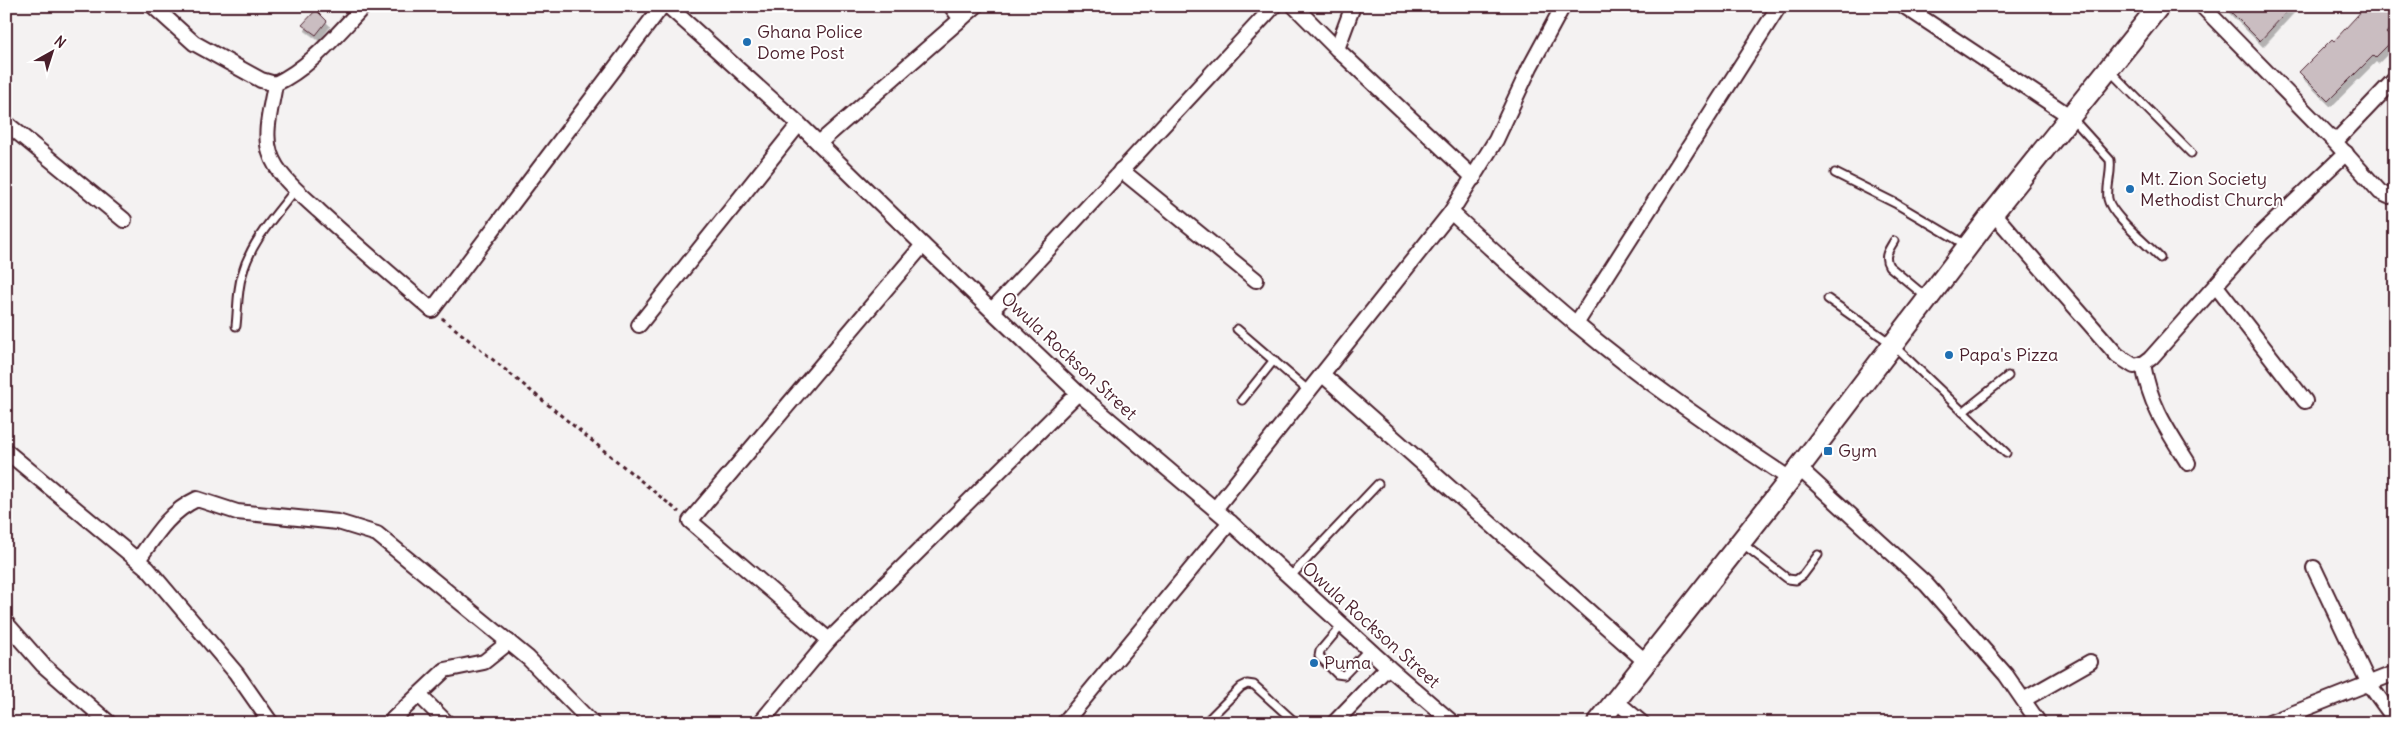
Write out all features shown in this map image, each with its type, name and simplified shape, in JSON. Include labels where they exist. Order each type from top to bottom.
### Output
[{"type":"main road","points":[[1607,715],[1993,213],[2159,6]]},
{"type":"street","points":[[153,6],[194,44],[261,80],[275,84],[288,78],[324,48],[364,6]]},
{"type":"street","points":[[275,84],[267,136],[270,152],[275,164],[296,189],[347,237],[432,310],[662,6]]},
{"type":"street","name":"Owula Rockson Street","points":[[668,6],[799,124],[922,245],[1078,393],[1230,522],[1388,667],[1453,723]]},
{"type":"street","points":[[951,6],[961,20]]},
{"type":"street","points":[[819,143],[976,6]]},
{"type":"street","points":[[992,310],[1274,6]]},
{"type":"street","points":[[1294,6],[1337,50],[1474,178]]},
{"type":"street","points":[[1337,50],[1353,6]]},
{"type":"street","points":[[1215,509],[1323,376],[1451,212],[1474,178],[1563,6]]},
{"type":"street","points":[[1576,324],[1779,6]]},
{"type":"street","points":[[1904,6],[2071,117]]},
{"type":"street","points":[[2202,6],[2336,142],[2380,192],[2388,196],[2395,194]]},
{"type":"street","points":[[2336,142],[2395,79]]},
{"type":"street","points":[[6,123],[124,220]]},
{"type":"street","points":[[639,325],[799,124]]},
{"type":"street","points":[[1993,213],[2117,355],[2134,366],[2143,364],[2156,353],[2261,234],[2346,153]]},
{"type":"street","points":[[1121,170],[1256,280]]},
{"type":"street","points":[[1451,212],[1576,324],[1700,420],[1794,474],[1926,584],[2006,675],[2025,699],[2038,723]]},
{"type":"street","points":[[828,640],[690,521],[922,245]]},
{"type":"street","points":[[2216,286],[2305,401]]},
{"type":"street","points":[[2143,364],[2147,387],[2154,407],[2188,463]]},
{"type":"street","points":[[1323,376],[1646,662]]},
{"type":"street","points":[[760,723],[828,640],[1078,393]]},
{"type":"street","points":[[6,451],[148,569],[236,673],[271,723]]},
{"type":"street","points":[[138,560],[163,524],[181,506],[196,499],[237,512],[338,522],[377,534],[509,642],[569,698],[592,723]]},
{"type":"street","points":[[1064,723],[1230,522]]},
{"type":"street","points":[[2314,568],[2369,684],[2395,720]]},
{"type":"street","points":[[6,623],[43,665],[109,723]]},
{"type":"street","points":[[393,719],[445,670],[484,662],[509,642]]},
{"type":"street","points":[[2025,699],[2090,662]]},
{"type":"street","points":[[1334,723],[1388,667]]},
{"type":"street","points":[[2272,722],[2395,673]]},
{"type":"street","points":[[419,695],[447,723]]},
{"type":"street","points":[[1607,715],[1642,723]]},
{"type":"lane","points":[[2109,70],[2191,154]]},
{"type":"lane","points":[[2071,117],[2110,160],[2111,169],[2108,188],[2111,207],[2160,258]]},
{"type":"lane","points":[[1835,173],[1895,203],[1968,246]]},
{"type":"lane","points":[[236,326],[241,276],[249,253],[261,232],[296,189]]},
{"type":"lane","points":[[1894,241],[1886,256],[1886,261],[1927,298]]},
{"type":"lane","points":[[1828,299],[1892,344],[2006,453]]},
{"type":"lane","points":[[1237,329],[1310,392]]},
{"type":"lane","points":[[1242,400],[1274,360]]},
{"type":"lane","points":[[1963,412],[2008,376]]},
{"type":"lane","points":[[1290,577],[1378,484]]},
{"type":"lane","points":[[1740,542],[1788,579],[1796,580],[1803,575],[1818,555]]},
{"type":"lane","points":[[1342,624],[1320,651],[1319,656],[1336,674],[1344,675],[1369,649]]},
{"type":"lane","points":[[1206,723],[1240,687],[1247,684],[1254,685],[1296,723]]},
{"type":"path","points":[[432,310],[690,521]]},
{"type":"building","points":[[2225,6],[2292,6],[2260,41]]},
{"type":"building","points":[[2366,6],[2386,6],[2395,14],[2395,23],[2386,33],[2393,40],[2375,58],[2373,56],[2328,101],[2299,72],[2332,39],[2334,41]]},
{"type":"building","points":[[316,10],[327,21],[316,35],[302,25]]},
{"type":"place","name":"Ghana Police Dome Post","points":[[747,42]]},
{"type":"place","name":"Mt. Zion Society Methodist Church","points":[[2130,189]]},
{"type":"place","name":"Papa's Pizza","points":[[1949,355]]},
{"type":"place","name":"Gym","points":[[1828,451]]},
{"type":"place","name":"Puma","points":[[1314,663]]}]
